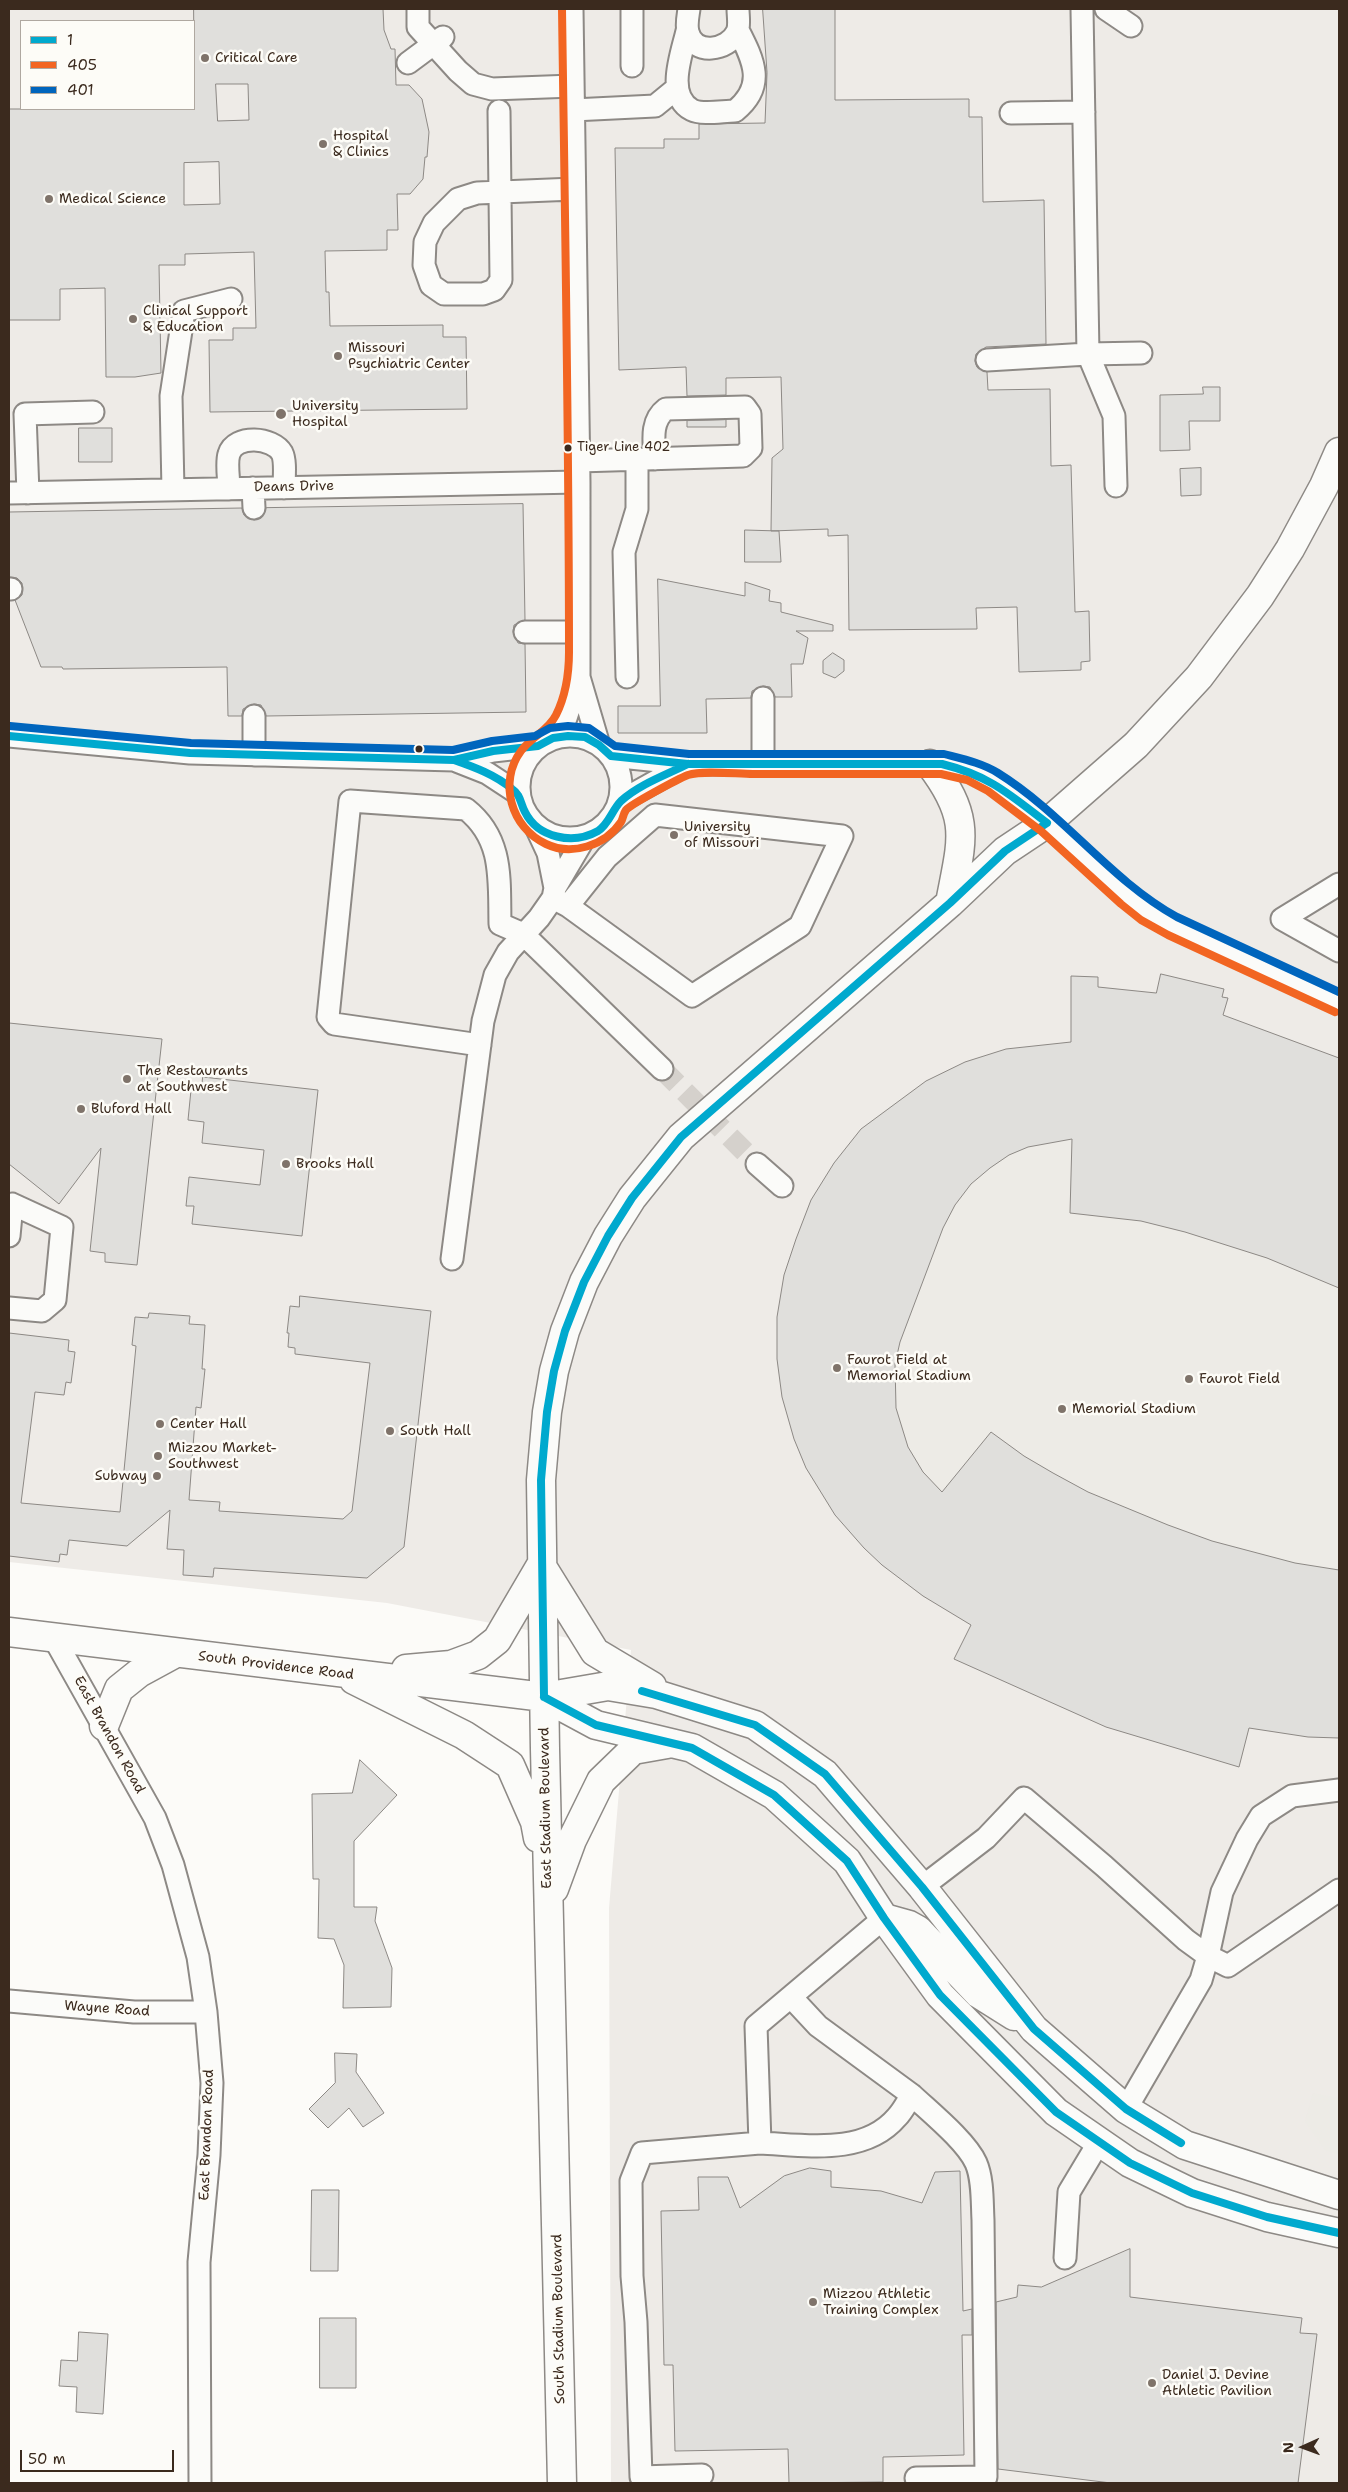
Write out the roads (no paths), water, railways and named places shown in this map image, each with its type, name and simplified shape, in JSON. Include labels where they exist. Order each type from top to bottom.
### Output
[{"type":"main road","name":"East Stadium Boulevard","points":[[555,2154],[541,1565],[541,1480],[547,1412],[554,1371],[565,1331],[584,1282],[608,1236],[632,1198],[681,1137],[950,903],[1005,851],[1047,823],[1136,745],[1199,677],[1260,596],[1285,556],[1324,486],[1339,452]]},
{"type":"main road","points":[[930,764],[948,788],[957,808],[960,824],[961,840],[950,903]]},
{"type":"main road","points":[[342,1674],[451,1665],[478,1655],[497,1640],[541,1565],[595,1652],[638,1679],[681,1702]]},
{"type":"main road","name":"South Providence Road","points":[[9,1632],[55,1640],[544,1698],[608,1686],[656,1694],[755,1725],[825,1774],[922,1887],[1034,2029],[1126,2109],[1185,2145],[1339,2195]]},
{"type":"main road","points":[[104,1726],[119,1688],[139,1672],[174,1654]]},
{"type":"main road","points":[[342,1674],[385,1698],[464,1735],[510,1765],[535,1822],[549,1905]]},
{"type":"main road","name":"South Providence Road","points":[[544,1698],[596,1725],[692,1748],[774,1795],[848,1861],[884,1918],[940,1995],[1056,2112],[1130,2163],[1192,2193],[1267,2217],[1339,2233]]},
{"type":"main road","points":[[549,1905],[572,1840],[601,1780],[633,1750],[672,1743]]},
{"type":"main road","points":[[884,1918],[909,1925],[918,1930],[980,1994],[1034,2029]]},
{"type":"main road","name":"South Stadium Boulevard","points":[[555,2154],[562,2483]]},
{"type":"street","points":[[418,9],[418,27],[438,41],[458,71],[473,84],[492,89],[573,86]]},
{"type":"street","points":[[535,825],[550,835],[567,839],[585,837],[601,828],[612,817],[620,802],[622,786],[619,770],[605,750],[590,718],[580,677],[572,9]]},
{"type":"street","points":[[632,9],[632,66]]},
{"type":"street","points":[[689,9],[677,88],[684,103],[694,110],[735,111],[749,100],[754,82],[752,58],[738,30],[738,9]]},
{"type":"street","points":[[1082,9],[1088,354],[1114,416],[1116,486]]},
{"type":"street","points":[[1106,9],[1131,26]]},
{"type":"street","points":[[687,31],[691,40],[699,46],[712,48],[731,42],[738,30]]},
{"type":"street","points":[[408,63],[438,41]]},
{"type":"street","points":[[573,110],[655,106],[677,88]]},
{"type":"street","points":[[499,111],[500,191],[501,280],[494,290],[483,294],[444,294],[430,285],[424,265],[425,242],[434,223],[458,199],[477,193],[500,191],[574,189]]},
{"type":"street","points":[[1011,112],[1084,112]]},
{"type":"street","points":[[173,490],[172,396],[184,311],[231,299]]},
{"type":"street","points":[[987,360],[1141,353]]},
{"type":"street","name":"Deans Drive","points":[[18,493],[229,489],[254,498],[284,488],[579,471],[646,459],[743,456],[751,448],[750,414],[745,407],[666,409],[660,414],[655,425],[646,459]]},
{"type":"street","points":[[18,493],[25,414],[93,412]]},
{"type":"street","points":[[229,489],[228,454],[232,447],[242,442],[268,441],[278,447],[283,455],[284,488]]},
{"type":"street","points":[[627,677],[624,552],[637,509],[646,459]]},
{"type":"street","points":[[525,632],[579,632]]},
{"type":"street","points":[[452,1259],[483,1021],[495,975],[508,952],[523,934],[559,898],[655,815],[842,836],[800,926],[692,996],[559,898],[548,853],[535,825],[524,811],[519,794],[520,776],[526,759],[545,742],[566,718],[580,677]]},
{"type":"street","points":[[763,698],[763,763]]},
{"type":"street","points":[[254,716],[254,755]]},
{"type":"street","points":[[9,736],[190,753],[454,760],[568,736],[585,737],[605,750],[634,760],[688,764],[930,764],[970,771],[993,782],[1047,823],[1148,912],[1172,926],[1339,1003]]},
{"type":"street","points":[[454,760],[487,773],[519,794]]},
{"type":"street","points":[[620,802],[688,764]]},
{"type":"street","points":[[480,1044],[334,1024],[328,1017],[350,801],[466,809],[480,820],[494,846],[499,864],[500,924],[523,934],[662,1069]]},
{"type":"street","points":[[559,898],[585,837]]},
{"type":"street","points":[[1339,884],[1282,919],[1339,950]]},
{"type":"street","points":[[757,1164],[782,1186]]},
{"type":"street","points":[[9,1236],[12,1204],[62,1227],[55,1300],[42,1311],[9,1308]]},
{"type":"street","name":"East Brandon Road","points":[[55,1640],[155,1818],[173,1865],[198,1957],[206,2012],[212,2083],[199,2262],[200,2483]]},
{"type":"street","points":[[1126,2109],[1201,1980],[1222,1892],[1247,1839],[1261,1816],[1292,1796],[1339,1790]]},
{"type":"street","points":[[922,1887],[986,1838],[1024,1798],[1104,1866],[1186,1940],[1208,1956],[1228,1966],[1339,1890]]},
{"type":"street","points":[[760,2143],[756,2026],[884,1918]]},
{"type":"street","points":[[791,1997],[818,2026],[912,2095],[968,2150],[976,2163],[981,2186],[990,2480],[916,2478]]},
{"type":"street","name":"Wayne Road","points":[[9,2001],[134,2012],[206,2012]]},
{"type":"street","points":[[702,2475],[641,2476],[636,2322],[632,2276],[631,2181],[642,2153],[760,2143],[837,2146],[870,2138],[896,2118],[912,2095]]},
{"type":"street","points":[[1065,2258],[1069,2192],[1099,2142]]},
{"type":"tunnel","points":[[662,1069],[757,1164]]},
{"type":"place","name":"Critical Care","points":[[205,58]]},
{"type":"place","name":"Hospital & Clinics","points":[[323,144]]},
{"type":"place","name":"Medical Science","points":[[49,199]]},
{"type":"place","name":"Clinical Support & Education","points":[[133,319]]},
{"type":"place","name":"Missouri Psychiatric Center","points":[[338,356]]},
{"type":"place","name":"University Hospital","points":[[281,414]]},
{"type":"place","name":"Tiger Line 402","points":[[568,448]]},
{"type":"place","name":"University of Missouri","points":[[674,835]]},
{"type":"place","name":"The Restaurants at Southwest","points":[[127,1079]]},
{"type":"place","name":"Bluford Hall","points":[[81,1109]]},
{"type":"place","name":"Brooks Hall","points":[[286,1164]]},
{"type":"place","name":"Faurot Field at Memorial Stadium","points":[[837,1368]]},
{"type":"place","name":"Faurot Field","points":[[1189,1379]]},
{"type":"place","name":"Memorial Stadium","points":[[1062,1409]]},
{"type":"place","name":"Center Hall","points":[[160,1424]]},
{"type":"place","name":"South Hall","points":[[390,1431]]},
{"type":"place","name":"Mizzou Market- Southwest","points":[[158,1456]]},
{"type":"place","name":"Subway","points":[[157,1476]]},
{"type":"place","name":"Mizzou Athletic Training Complex","points":[[813,2302]]},
{"type":"place","name":"Daniel J. Devine Athletic Pavilion","points":[[1152,2383]]}]
